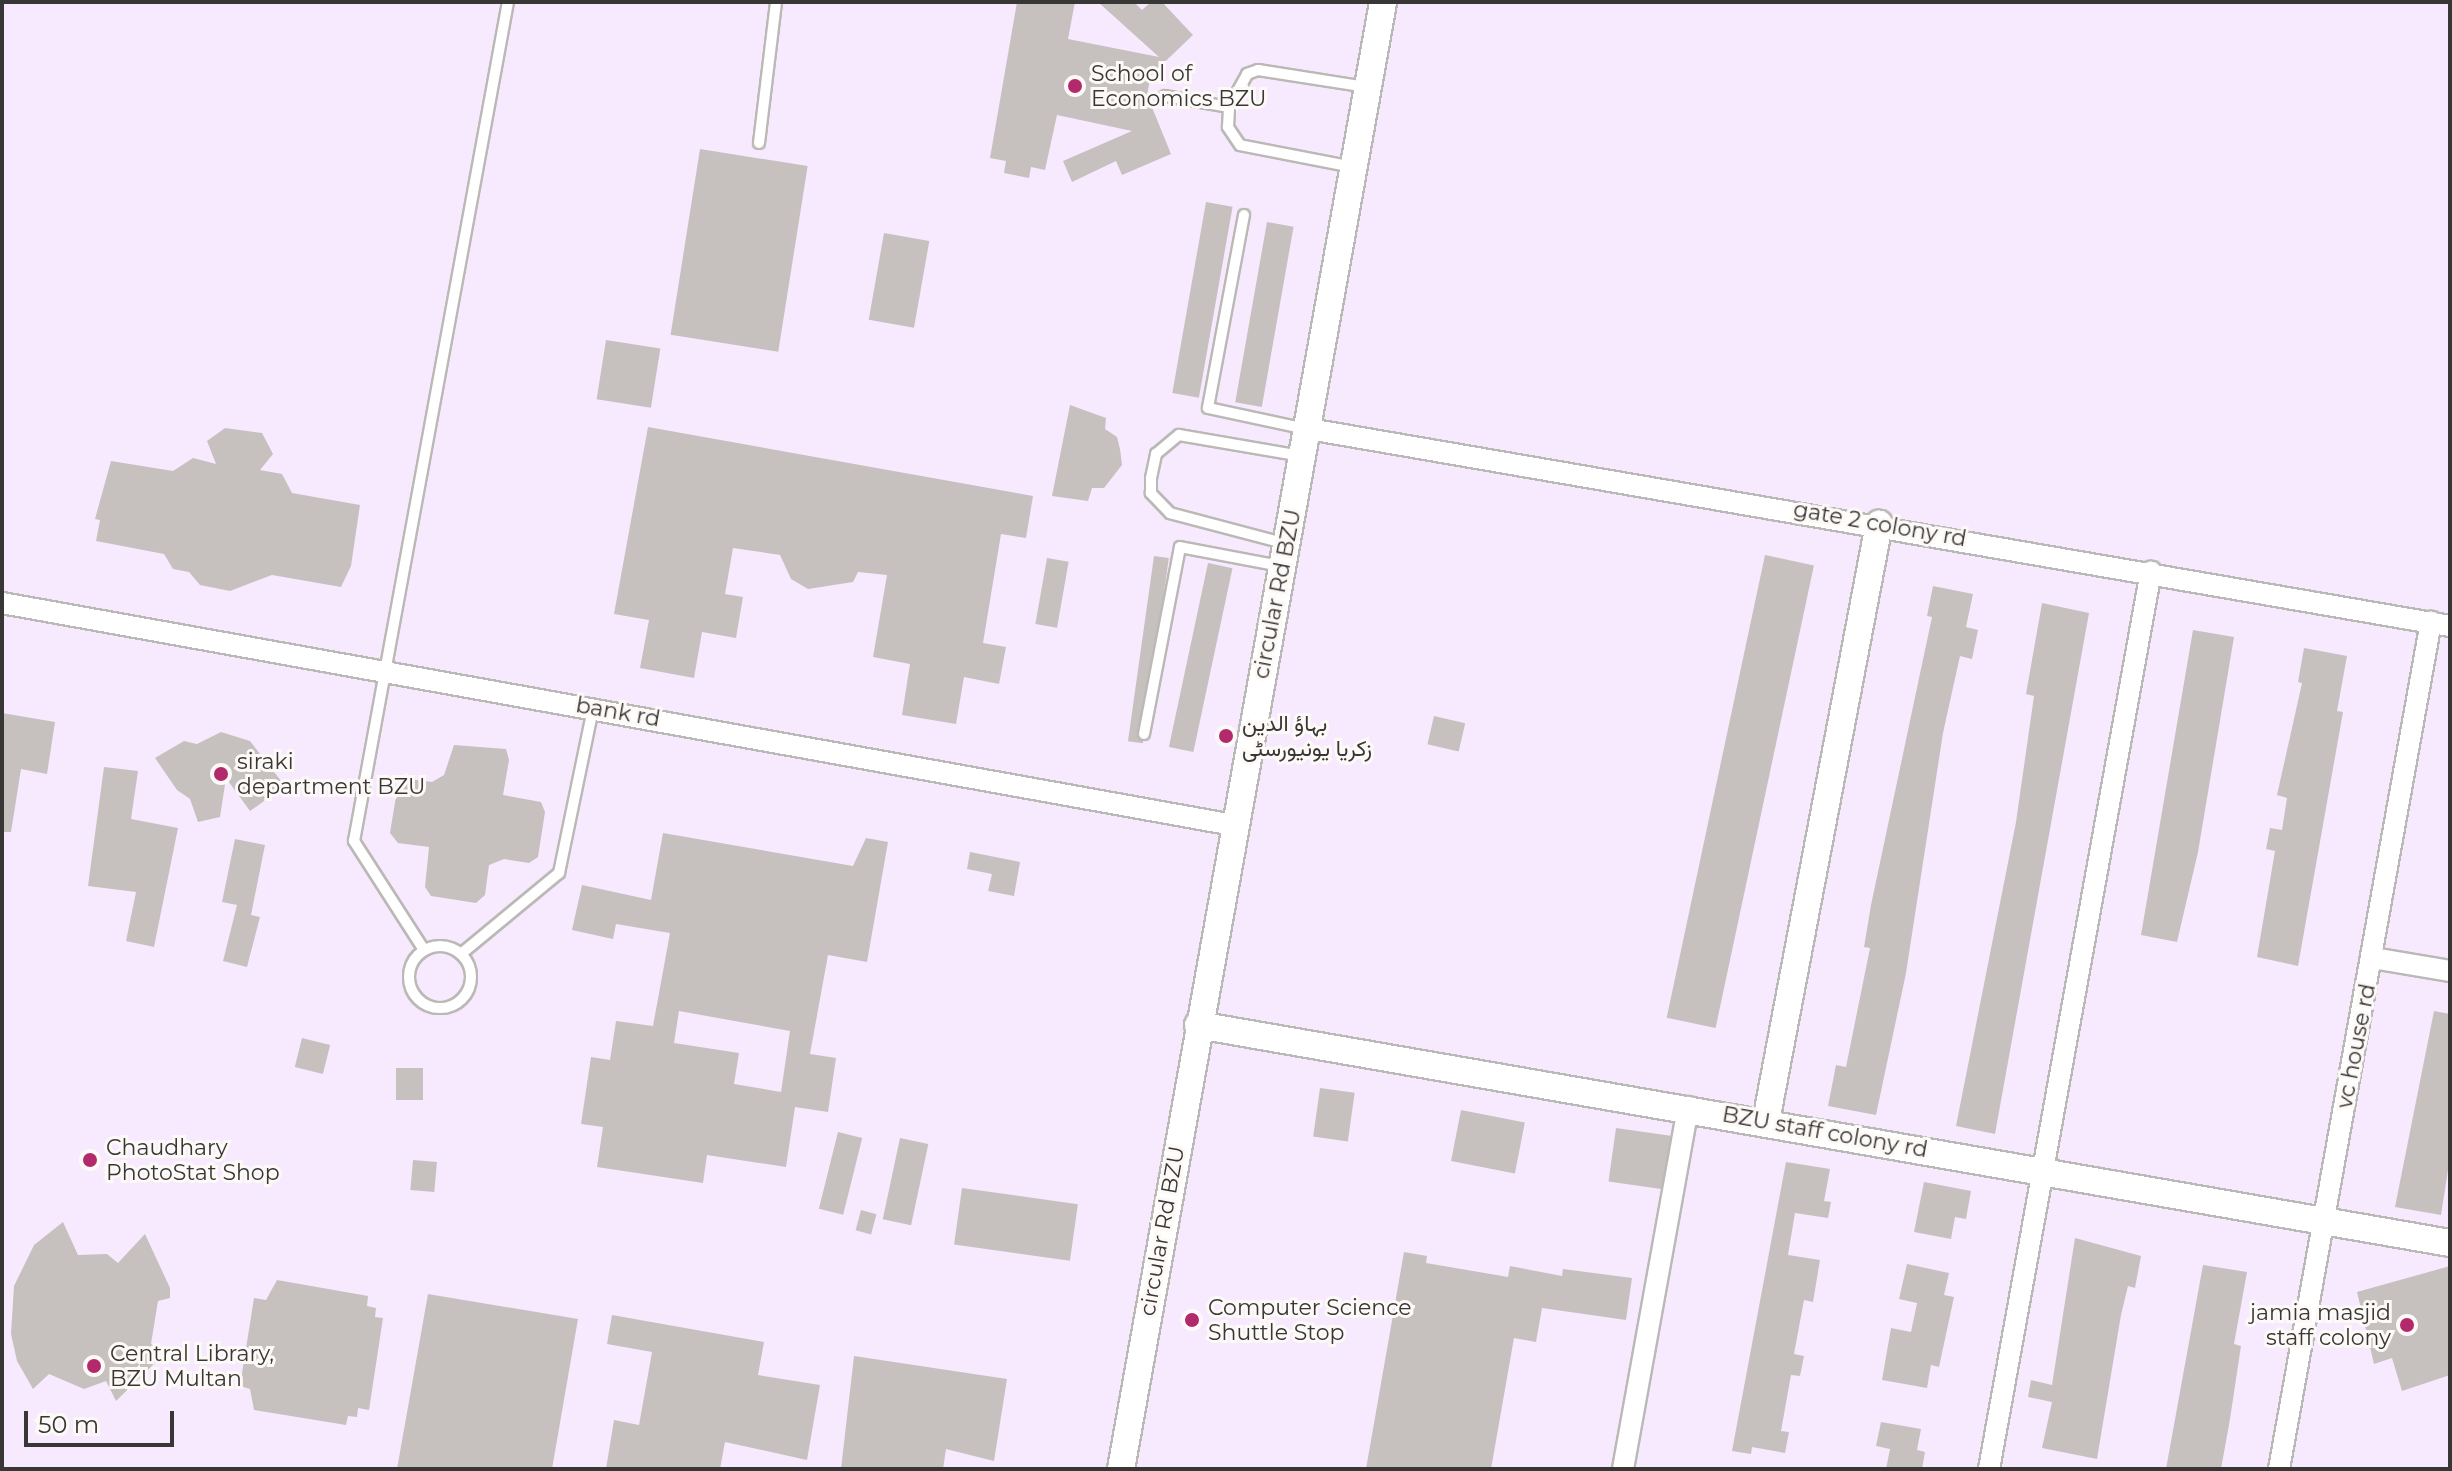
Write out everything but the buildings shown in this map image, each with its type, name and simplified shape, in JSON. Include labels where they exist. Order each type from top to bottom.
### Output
[{"type":"street","name":"circular Rd BZU","points":[[1121,1469],[1233,825],[1309,429],[1383,2]]},
{"type":"street","name":"gate 2 colony rd","points":[[1309,429],[1879,524],[2440,624]]},
{"type":"street","points":[[1766,1121],[1879,524]]},
{"type":"street","points":[[1989,1469],[2151,571]]},
{"type":"street","name":"bank rd","points":[[2,603],[1233,825]]},
{"type":"street","name":"vc house rd","points":[[2279,1469],[2322,1224],[2440,624]]},
{"type":"street","points":[[2373,958],[2450,971]]},
{"type":"street","name":"BZU staff colony rd","points":[[1198,1025],[1688,1107],[2322,1224],[2450,1243]]},
{"type":"street","points":[[1623,1469],[1688,1107]]},
{"type":"lane","points":[[424,950],[354,841],[508,2]]},
{"type":"lane","points":[[759,143],[776,2]]},
{"type":"lane","points":[[1354,167],[1240,145],[1228,127],[1229,107],[1247,74],[1258,70],[1368,87]]},
{"type":"lane","points":[[1165,96],[1229,107]]},
{"type":"lane","points":[[1244,215],[1208,408],[1309,429]]},
{"type":"lane","points":[[1285,555],[1170,513],[1151,493],[1151,478],[1156,454],[1179,435],[1304,456]]},
{"type":"lane","points":[[1144,734],[1180,547],[1285,555]]},
{"type":"lane","points":[[461,954],[559,873],[593,708]]},
{"type":"lane","points":[[443,946],[461,954],[471,971],[469,990],[456,1005],[437,1009],[419,1001],[409,984],[411,964],[424,950],[443,946]]},
{"type":"shaded area","name":"بہاؤ الدین زکریا یونیورسٹی","points":[[2,2],[2450,2],[2450,1469],[2,1469]]},
{"type":"place","name":"School of Economics BZU","points":[[1075,86]]},
{"type":"place","name":"بہاؤ الدین زکریا یونیورسٹی","points":[[1226,736]]},
{"type":"place","name":"siraki department BZU","points":[[221,774]]},
{"type":"place","name":"Chaudhary PhotoStat Shop","points":[[90,1160]]},
{"type":"place","name":"Computer Science Shuttle Stop","points":[[1192,1320]]},
{"type":"place","name":"jamia masjid staff colony","points":[[2407,1325]]},
{"type":"place","name":"Central Library, BZU Multan","points":[[94,1366]]}]
